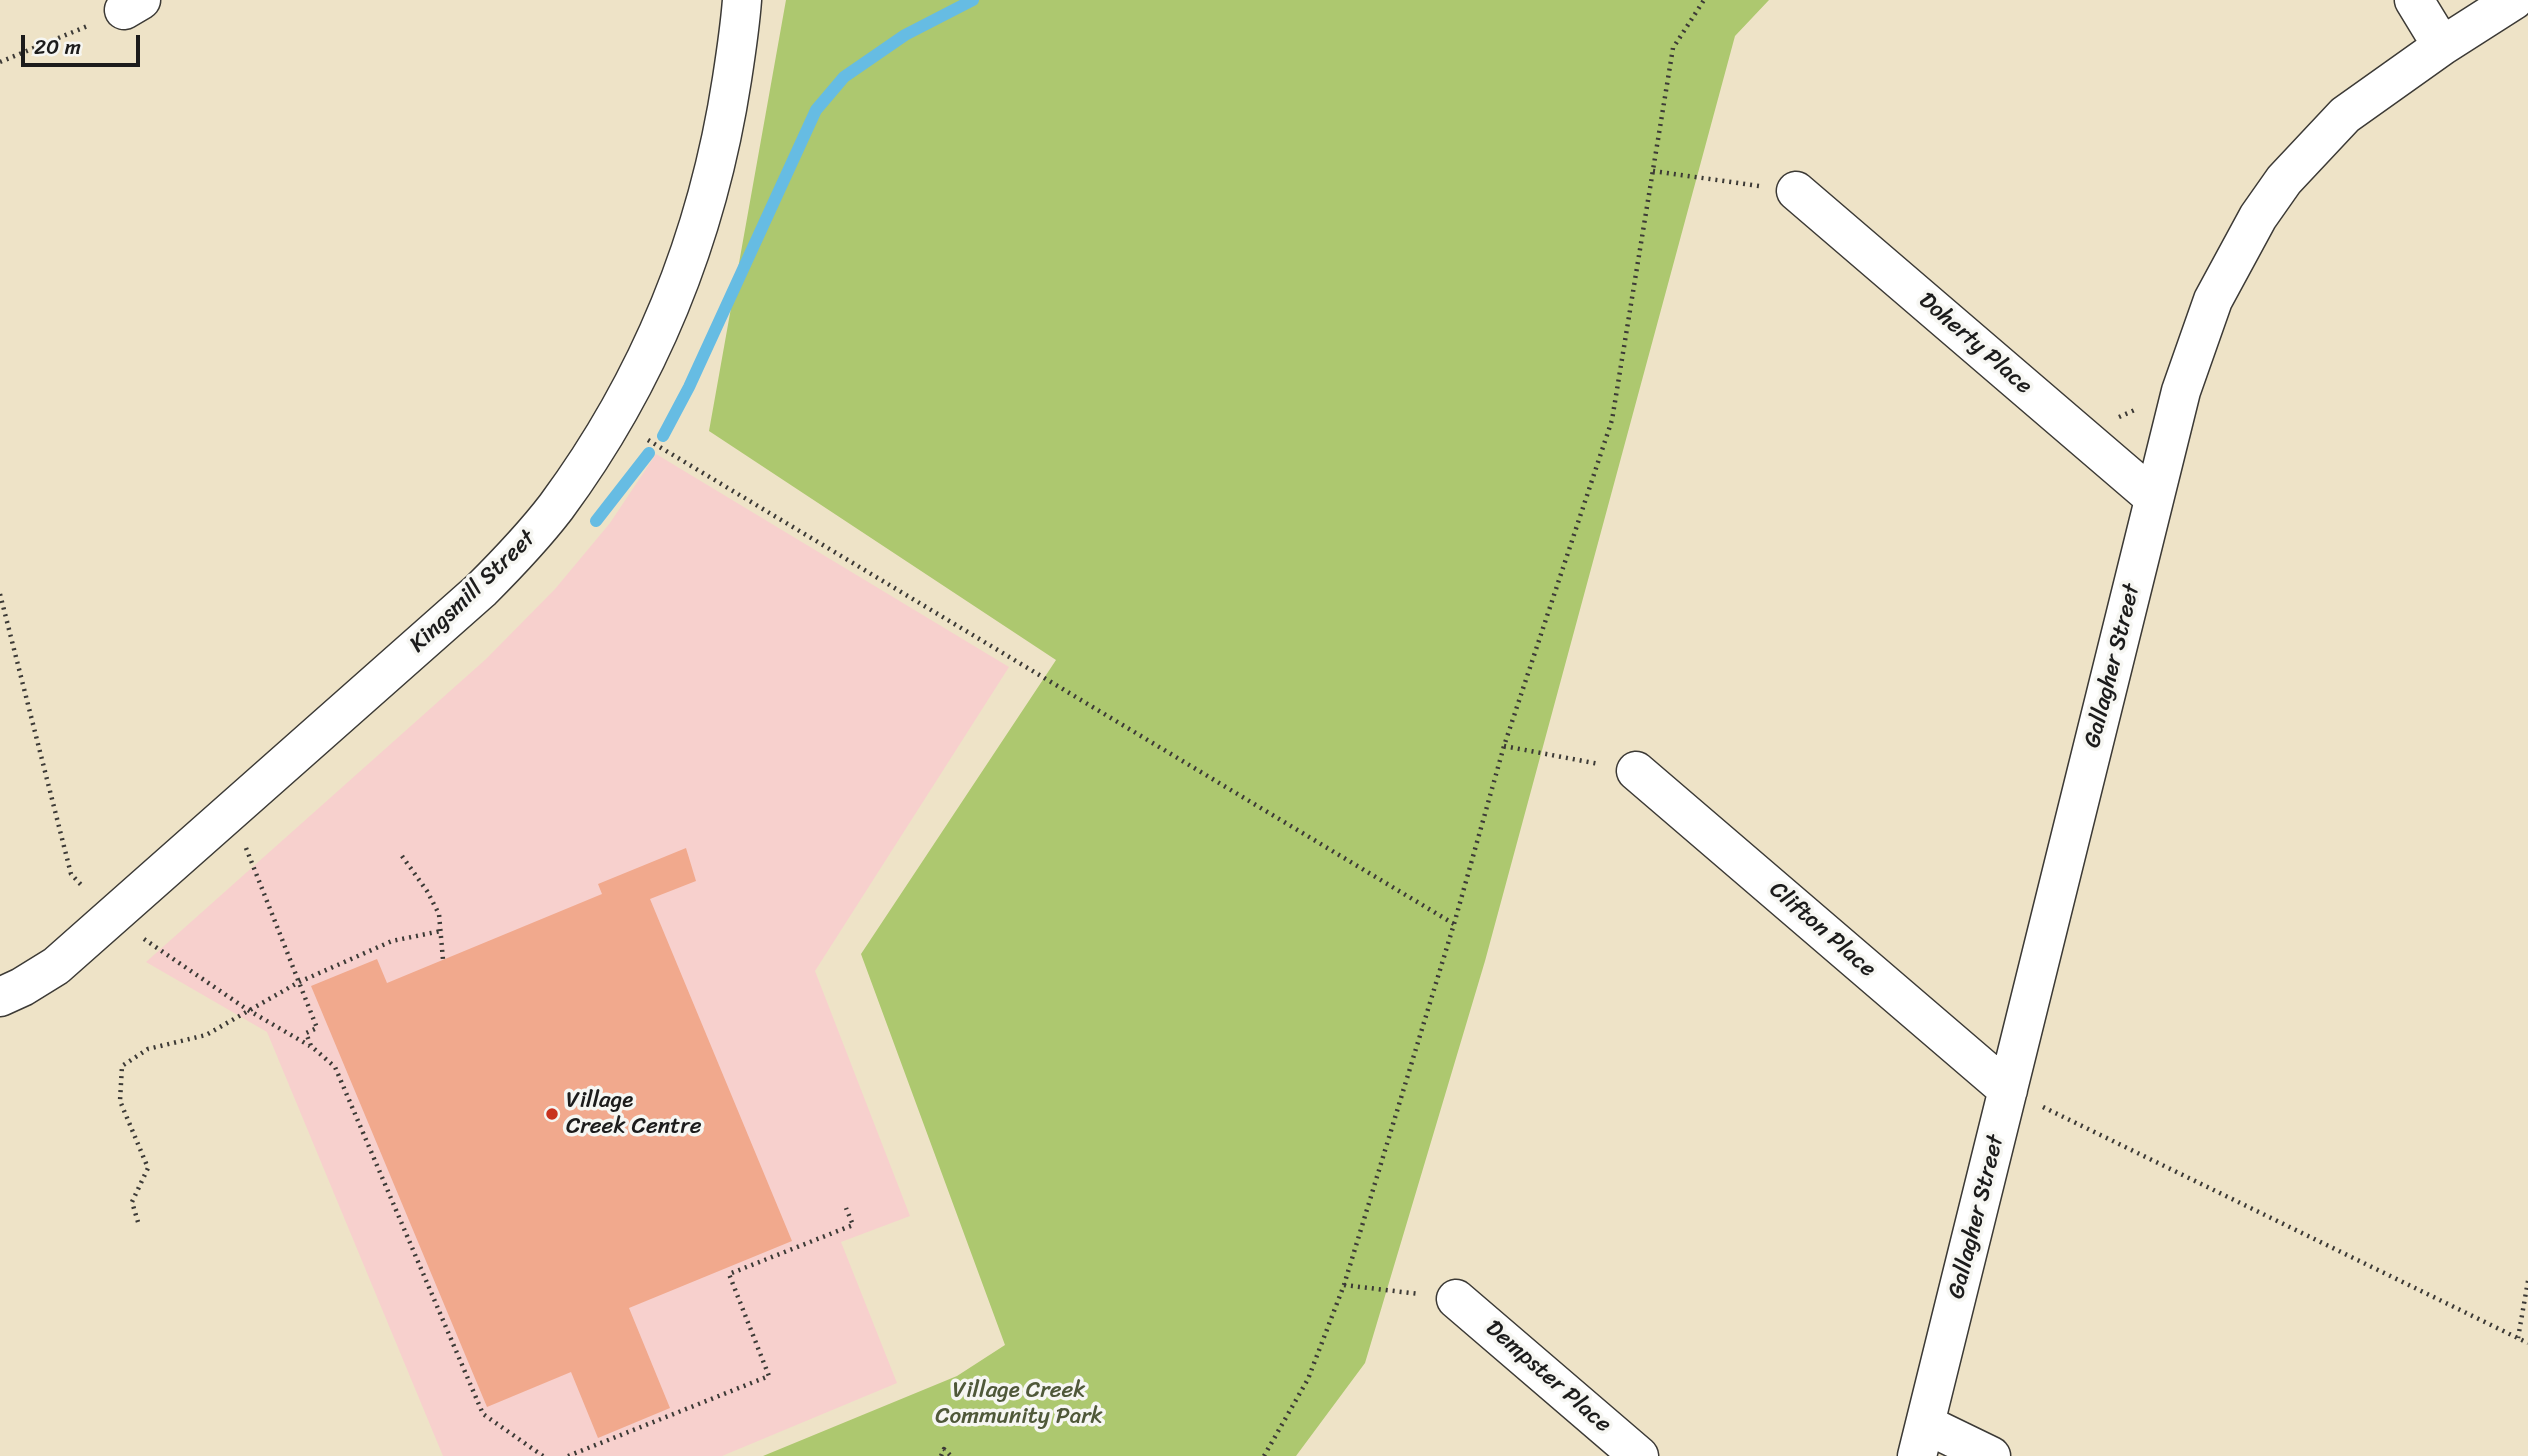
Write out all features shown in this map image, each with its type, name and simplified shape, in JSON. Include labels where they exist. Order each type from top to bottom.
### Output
[{"type":"street","name":"Kingsmill Street","points":[[0,997],[56,966],[112,917],[481,590],[555,508],[614,421],[669,310],[690,255],[722,140],[742,0]]},
{"type":"street","points":[[2414,0],[2442,46]]},
{"type":"street","name":"Gallagher Street","points":[[1921,1440],[2180,391],[2213,300],[2258,217],[2284,180],[2345,115],[2442,46],[2514,0]]},
{"type":"street","name":"Doherty Place","points":[[1796,191],[2154,498]]},
{"type":"street","name":"Clifton Place","points":[[1636,771],[2008,1090]]},
{"type":"street","name":"Dempster Place","points":[[1456,1299],[1639,1456]]},
{"type":"street","points":[[1921,1440],[1991,1456]]},
{"type":"path","points":[[1264,1456],[1308,1379],[1344,1284],[1454,924],[1504,746],[1612,420],[1673,48],[1704,0]]},
{"type":"path","points":[[0,62],[133,5]]},
{"type":"path","points":[[1653,171],[1796,191]]},
{"type":"path","points":[[614,421],[1454,924]]},
{"type":"path","points":[[0,594],[71,874],[112,917],[248,1010],[311,1046],[335,1067],[483,1414],[543,1456]]},
{"type":"path","points":[[1504,746],[1636,771]]},
{"type":"path","points":[[242,838],[317,1028],[306,1033],[311,1046]]},
{"type":"path","points":[[402,856],[427,891],[439,914],[443,960]]},
{"type":"path","points":[[138,1222],[132,1202],[148,1168],[120,1101],[122,1066],[148,1049],[206,1035],[299,982],[392,941],[441,931]]},
{"type":"path","points":[[2008,1090],[2528,1343]]},
{"type":"path","points":[[568,1456],[769,1376],[729,1274],[853,1225],[846,1209]]},
{"type":"path","points":[[2518,1338],[2528,1281]]},
{"type":"path","points":[[1344,1284],[1456,1299]]},
{"type":"path","points":[[942,1456],[944,1449],[951,1456]]},
{"type":"shaded area","points":[[656,454],[1009,667],[815,971],[910,1216],[841,1242],[897,1383],[722,1456],[443,1456],[267,1032],[146,962],[486,659],[555,589],[610,523]]},
{"type":"green space","name":"Village Creek Community Park","points":[[786,0],[1769,0],[1735,36],[1485,961],[1365,1363],[1296,1456],[763,1456],[957,1376],[1005,1345],[861,954],[1056,660],[709,431]]},
{"type":"building","name":"Village Creek Centre","points":[[686,848],[696,881],[650,899],[792,1241],[629,1308],[670,1408],[598,1438],[571,1372],[487,1407],[311,986],[377,959],[387,983],[602,894],[598,884]]},
{"type":"waterway","points":[[663,436],[689,387],[816,110],[844,77],[905,35],[973,0]]},
{"type":"waterway","points":[[596,521],[649,453]]},
{"type":"place","name":"Village Creek Centre","points":[[552,1114]]}]
